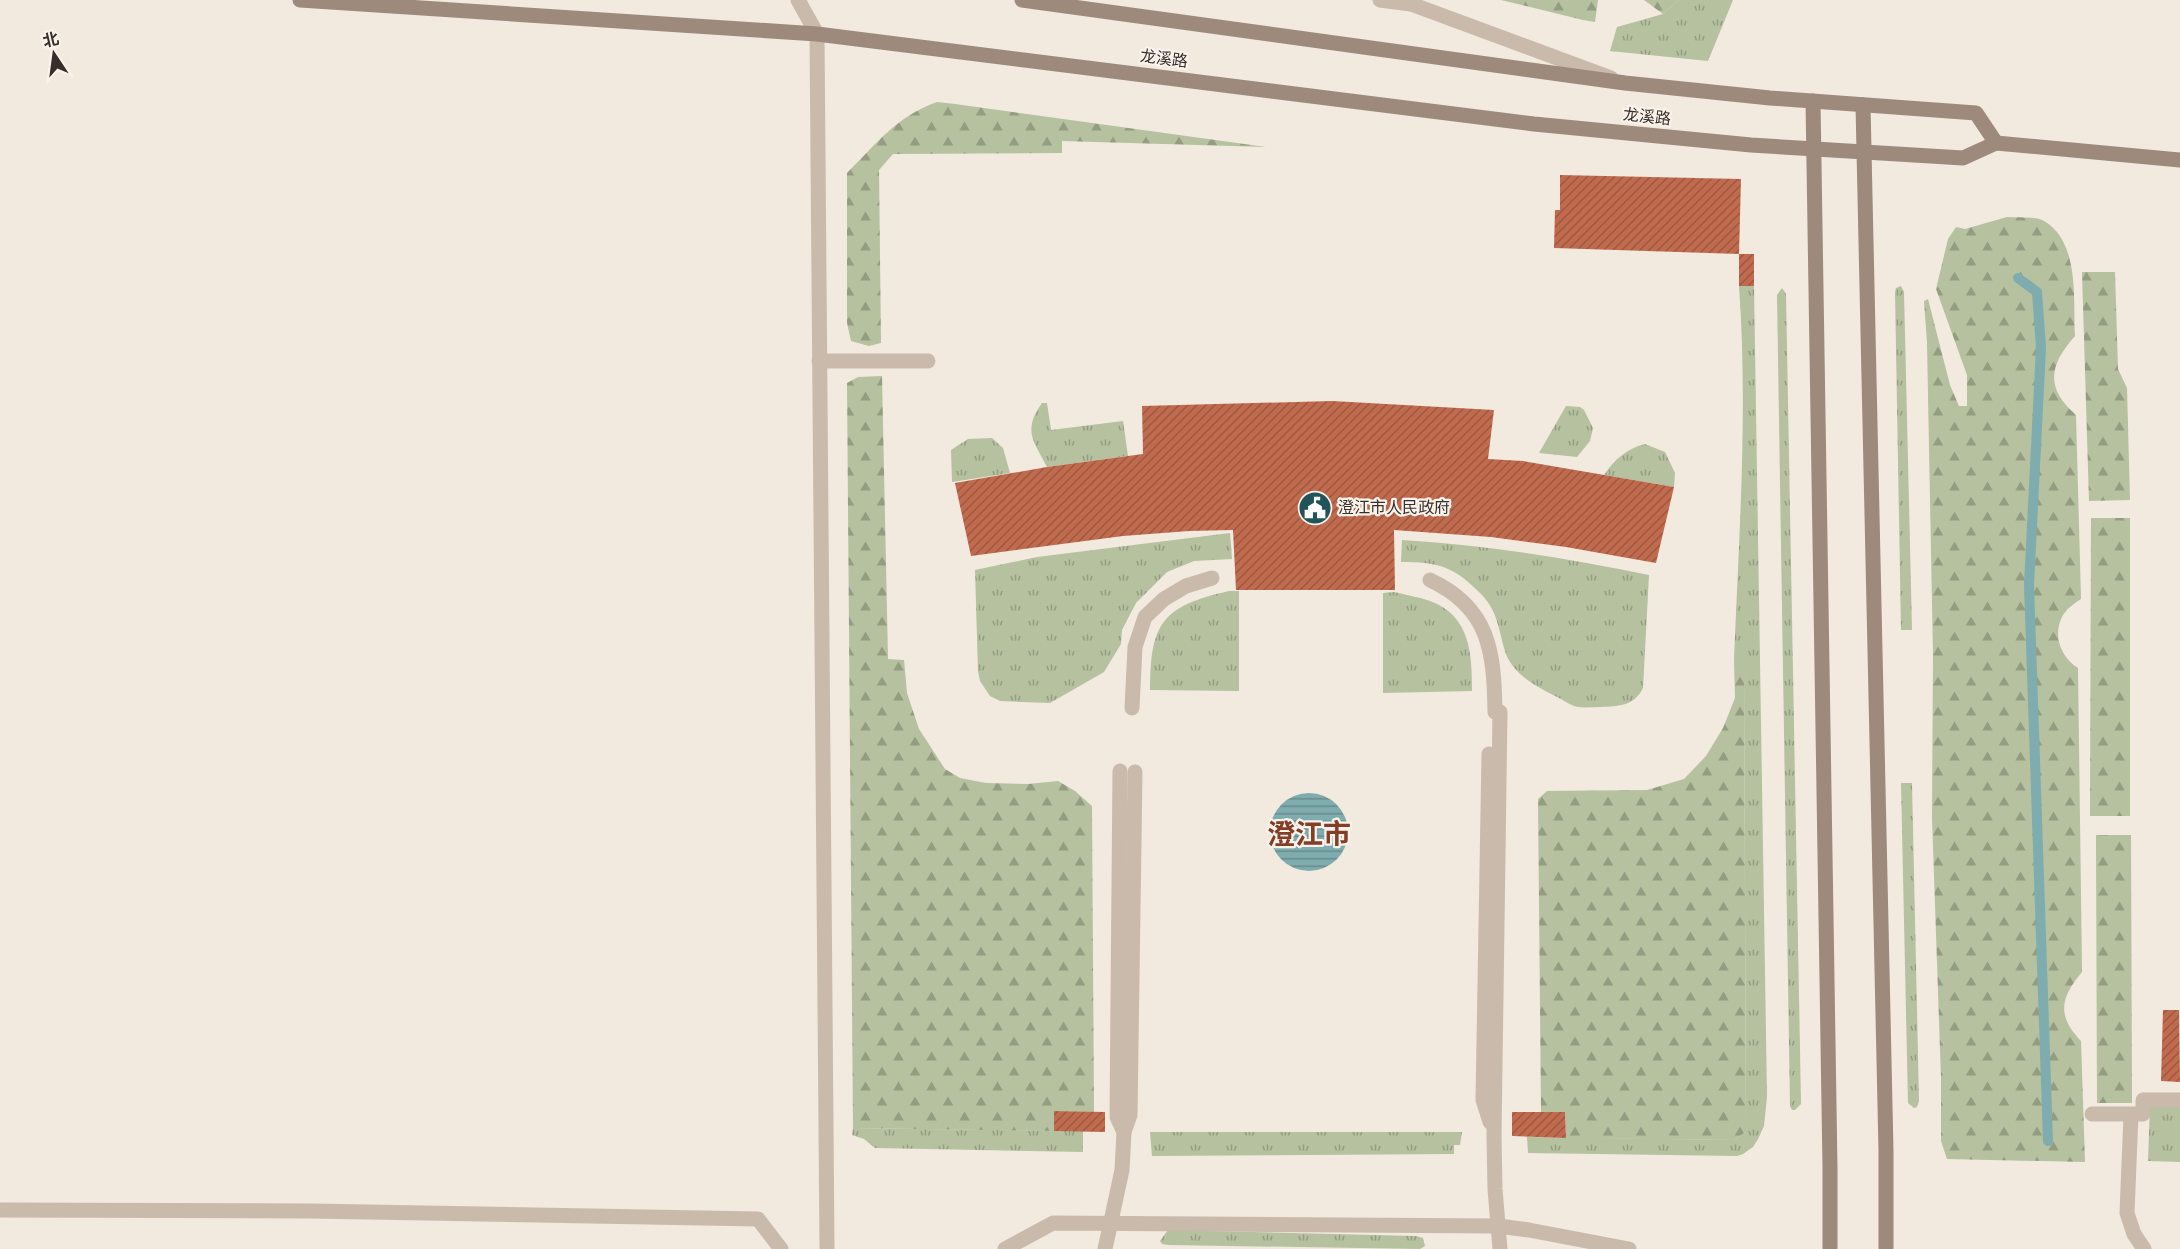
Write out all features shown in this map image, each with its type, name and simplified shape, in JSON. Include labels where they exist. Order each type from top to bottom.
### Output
[{"type":"main road","name":"龙溪路","points":[[300,0],[818,34],[1534,124],[1814,149],[1963,158],[1996,143],[1976,114],[1625,83],[1022,0]]},
{"type":"main road","points":[[1813,101],[1830,1249]]},
{"type":"main road","points":[[1863,105],[1886,1151],[1886,1249]]},
{"type":"main road","points":[[1996,143],[2180,160]]},
{"type":"street","points":[[798,0],[818,34],[827,1249]]},
{"type":"street","points":[[1380,0],[1412,4],[1625,83]]},
{"type":"street","points":[[819,361],[928,362]]},
{"type":"street","points":[[1132,708],[1135,647],[1144,617],[1164,599],[1179,590],[1212,578]]},
{"type":"street","points":[[1430,580],[1457,595],[1481,625],[1495,671],[1494,1136],[1500,1249]]},
{"type":"street","points":[[1106,1249],[1122,1170],[1124,1132],[1117,1117],[1128,771]]},
{"type":"street","points":[[2092,1114],[2143,1114],[2143,1100],[2180,1100]]},
{"type":"street","points":[[2131,1115],[2127,1213],[2134,1234],[2144,1249]]},
{"type":"street","points":[[0,1210],[311,1211],[758,1219],[781,1249]]},
{"type":"street","points":[[1005,1249],[1053,1222],[1498,1226],[1629,1249]]},
{"type":"green space","points":[[1501,0],[1598,0],[1595,22]]},
{"type":"green space","points":[[1644,0],[1679,0],[1663,14]]},
{"type":"green space","points":[[1679,0],[1733,0],[1708,61],[1610,51],[1617,27],[1663,14]]},
{"type":"green space","points":[[937,102],[1266,147],[1062,141],[1062,153],[893,154],[879,170],[881,343],[869,346],[851,341],[847,323],[847,173],[899,123]]},
{"type":"green space","points":[[2007,217],[2040,219],[2056,230],[2069,257],[2074,289],[2075,336],[2060,357],[2054,376],[2059,395],[2076,415],[2081,599],[2063,616],[2058,633],[2063,653],[2078,668],[2082,972],[2069,990],[2064,1006],[2068,1023],[2081,1041],[2085,1162],[1947,1159],[1941,1141],[1932,818],[1933,655],[1927,343],[1924,301],[1928,299],[1950,385],[1959,406],[1967,406],[1967,375],[1936,289],[1948,239],[1956,227],[1965,229]]},
{"type":"green space","points":[[2082,272],[2115,272],[2118,369],[2127,388],[2130,500],[2089,501]]},
{"type":"green space","points":[[1739,286],[1754,286],[1767,1097],[1764,1126],[1753,1147],[1737,1156],[1528,1153],[1527,1137],[1734,1140],[1746,1132],[1744,668],[1734,660],[1743,426]]},
{"type":"green space","points":[[1901,286],[1904,292],[1912,630],[1901,630],[1895,292],[1896,288]]},
{"type":"green space","points":[[1782,288],[1786,294],[1801,1104],[1795,1110],[1792,1110],[1790,1106],[1777,295]]},
{"type":"green space","points":[[882,376],[888,659],[904,660],[907,693],[919,729],[945,769],[960,778],[986,783],[1028,784],[1058,781],[1075,791],[1092,806],[1094,1112],[1054,1111],[1054,1131],[853,1128],[847,383],[858,377]]},
{"type":"green space","points":[[1042,403],[1047,403],[1051,430],[1123,421],[1128,456],[1047,467],[1034,443],[1031,429]]},
{"type":"green space","points":[[1566,406],[1580,407],[1584,410],[1593,428],[1590,441],[1577,457],[1539,453]]},
{"type":"green space","points":[[992,438],[1003,448],[1010,473],[952,482],[951,450],[968,439]]},
{"type":"green space","points":[[1645,444],[1665,452],[1675,473],[1674,487],[1604,475],[1622,455]]},
{"type":"green space","points":[[2091,518],[2130,518],[2130,816],[2090,816]]},
{"type":"green space","points":[[1230,533],[1232,559],[1194,561],[1167,572],[1136,603],[1122,630],[1121,644],[1104,672],[1050,703],[1000,701],[990,696],[980,681],[975,570],[1037,557]]},
{"type":"green space","points":[[1402,540],[1526,553],[1649,575],[1643,688],[1631,702],[1601,707],[1578,707],[1545,691],[1522,676],[1510,662],[1497,621],[1486,599],[1461,576],[1444,567],[1401,562]]},
{"type":"green space","points":[[1229,591],[1239,591],[1239,691],[1150,690],[1153,648],[1165,621],[1175,611],[1189,603]]},
{"type":"green space","points":[[1394,592],[1430,601],[1454,616],[1470,651],[1472,691],[1383,693],[1383,593]]},
{"type":"green space","points":[[1734,660],[1744,667],[1746,1132],[1734,1140],[1566,1138],[1565,1112],[1541,1112],[1538,799],[1547,791],[1647,790],[1684,779],[1706,756],[1723,728],[1735,698]]},
{"type":"green space","points":[[1901,783],[1912,783],[1919,1101],[1917,1107],[1914,1108],[1908,1103]]},
{"type":"green space","points":[[2096,835],[2131,835],[2132,1103],[2097,1103]]},
{"type":"green space","points":[[2150,1106],[2180,1107],[2180,1162],[2148,1161]]},
{"type":"green space","points":[[853,1128],[1083,1131],[1083,1152],[875,1148],[864,1139],[852,1135]]},
{"type":"green space","points":[[1150,1132],[1462,1132],[1460,1145],[1454,1145],[1454,1154],[1152,1156]]},
{"type":"green space","points":[[1168,1230],[1416,1236],[1423,1238],[1425,1246],[1420,1249],[1162,1244],[1160,1241]]},
{"type":"water","points":[[1301,793],[1317,793],[1331,799],[1342,810],[1348,824],[1348,840],[1342,854],[1331,865],[1317,871],[1301,871],[1287,865],[1276,854],[1270,840],[1270,824],[1276,810],[1287,799]]},
{"type":"building","points":[[1560,175],[1741,179],[1739,254],[1554,248],[1555,210],[1560,210]]},
{"type":"building","points":[[1739,254],[1754,254],[1754,286],[1739,286]]},
{"type":"building","name":"澄江市人民政府","points":[[1332,401],[1494,410],[1488,459],[1523,461],[1674,487],[1656,563],[1491,537],[1394,530],[1395,590],[1236,590],[1233,530],[1123,536],[971,556],[955,483],[1143,454],[1142,406]]},
{"type":"building","points":[[2163,1010],[2179,1010],[2180,1082],[2161,1081]]},
{"type":"building","points":[[1054,1111],[1105,1112],[1105,1132],[1054,1131]]},
{"type":"building","points":[[1512,1112],[1565,1112],[1566,1138],[1512,1136]]},
{"type":"waterway","points":[[2018,278],[2037,292],[2041,348],[2029,585],[2048,1141]]},
{"type":"place","name":"澄江市人民政府","points":[[1315,508]]},
{"type":"district","name":"澄江市","points":[[1309,836]]}]
